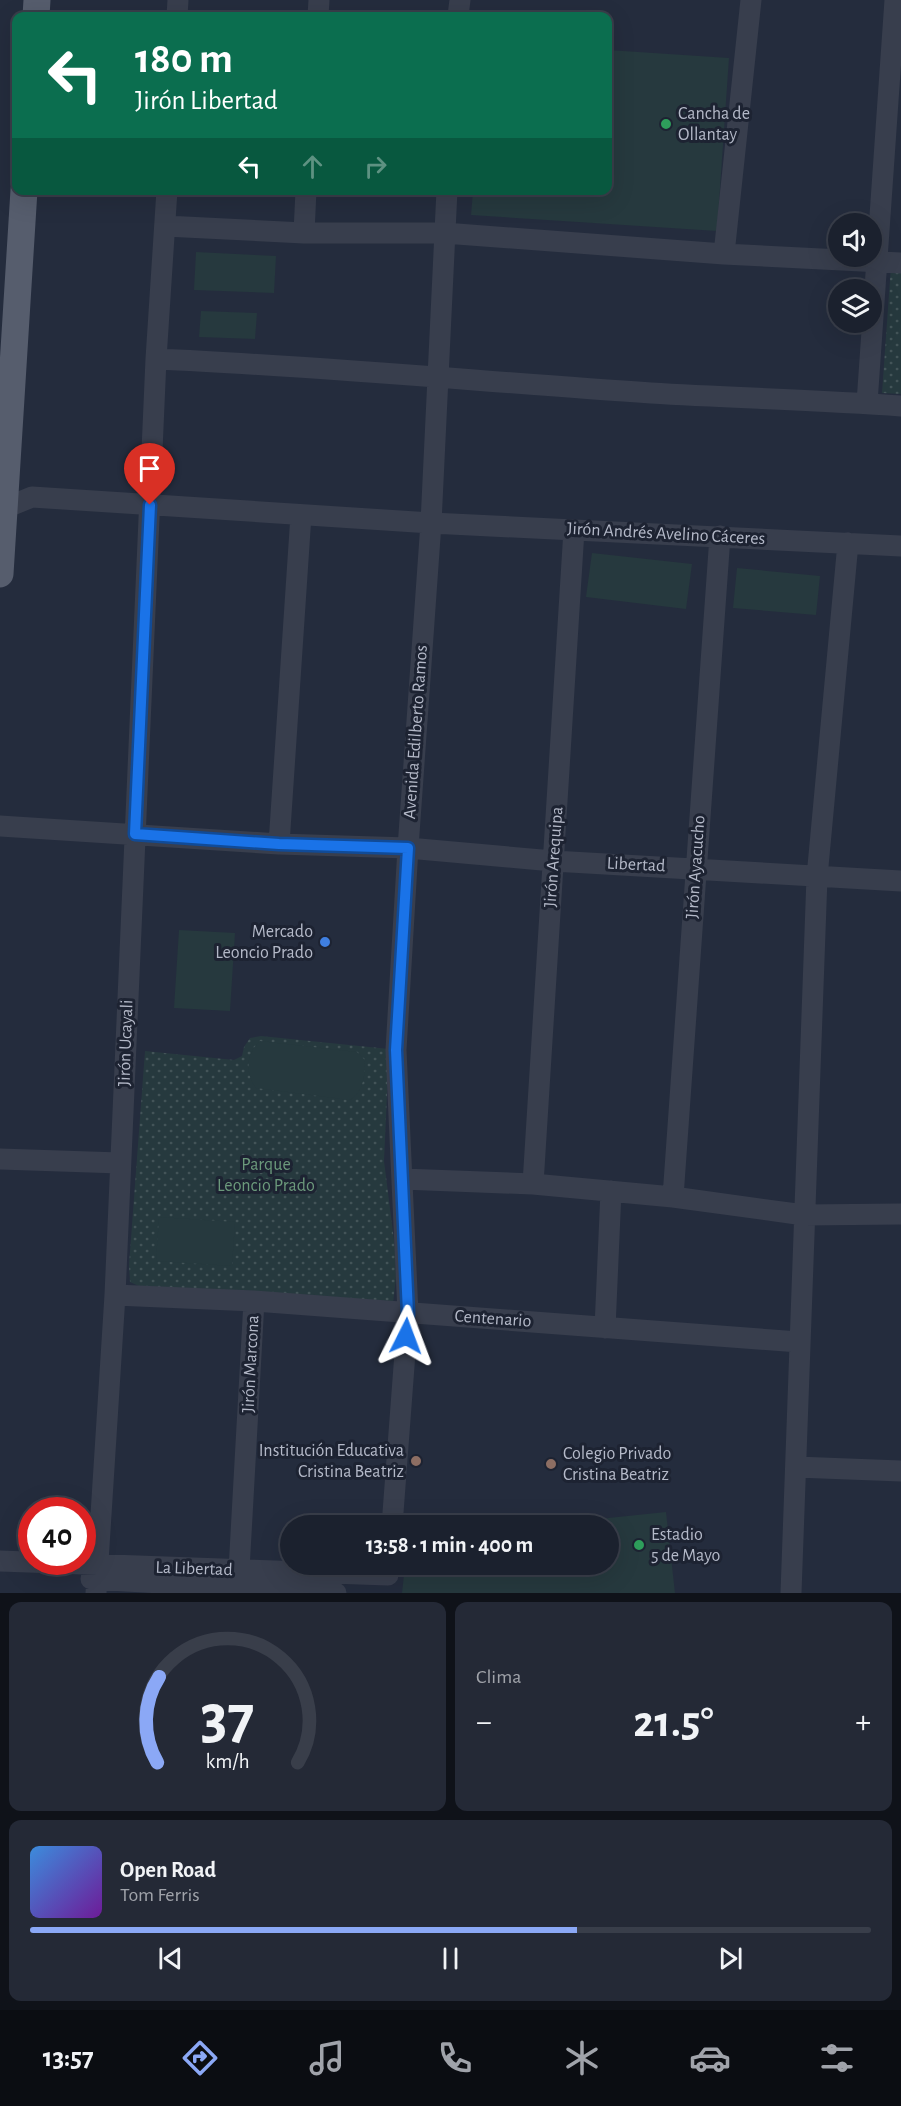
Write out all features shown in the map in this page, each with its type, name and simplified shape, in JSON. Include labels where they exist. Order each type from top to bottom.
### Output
[{"type":"main road","points":[[0,574],[2,509],[24,195]]},
{"type":"street","points":[[724,254],[751,0]]},
{"type":"street","points":[[881,213],[895,0]]},
{"type":"street","name":"Jirón Ucayali","points":[[97,1579],[115,1295],[156,359],[167,195]]},
{"type":"street","points":[[304,233],[306,195]]},
{"type":"street","name":"Avenida Edilberto Ramos","points":[[393,1515],[408,1313],[396,1050],[431,523],[447,195]]},
{"type":"street","points":[[165,226],[304,233],[444,233],[828,259]]},
{"type":"street","points":[[882,262],[901,263]]},
{"type":"street","points":[[867,404],[878,267]]},
{"type":"street","points":[[156,359],[293,365],[653,393],[901,406]]},
{"type":"street","name":"Jirón Andrés Avelino Cáceres","points":[[2,509],[32,497],[431,523],[901,546]]},
{"type":"street","points":[[279,844],[301,514]]},
{"type":"street","name":"Jirón Arequipa","points":[[533,1184],[574,530]]},
{"type":"street","name":"Jirón Ayacucho","points":[[673,1197],[720,537]]},
{"type":"street","points":[[791,1593],[817,877],[848,543]]},
{"type":"street","name":"Libertad","points":[[0,826],[279,844],[408,848],[553,861],[901,881]]},
{"type":"street","points":[[0,1159],[120,1163]]},
{"type":"street","points":[[402,1179],[533,1184],[673,1197],[804,1215],[901,1214]]},
{"type":"street","points":[[605,1328],[611,1191]]},
{"type":"street","name":"Centenario","points":[[115,1295],[254,1301],[800,1342]]},
{"type":"street","name":"Jirón Marcona","points":[[238,1584],[254,1301]]},
{"type":"street","points":[[796,1467],[901,1471]]},
{"type":"street","name":"La Libertad","points":[[0,1561],[97,1579]]},
{"type":"street","name":"La Libertad","points":[[0,1575],[238,1584],[336,1593]]},
{"type":"street","name":"La Libertad","points":[[238,1584],[388,1578]]},
{"type":"green space","name":"Cancha de Ollantay","points":[[612,50],[729,58],[717,231],[471,215],[473,195],[612,195]]},
{"type":"green space","points":[[196,252],[276,256],[274,293],[194,290]]},
{"type":"green space","points":[[891,266],[901,266],[901,394],[882,393]]},
{"type":"green space","points":[[201,311],[257,313],[255,339],[199,337]]},
{"type":"green space","points":[[592,553],[692,564],[686,609],[586,597]]},
{"type":"green space","points":[[737,568],[820,576],[816,615],[733,608]]},
{"type":"green space","points":[[179,930],[235,933],[230,1011],[174,1008]]},
{"type":"green space","name":"Parque Leoncio Prado","points":[[261,1036],[389,1049],[384,1161],[395,1248],[396,1277],[393,1304],[141,1287],[130,1282],[129,1265],[145,1051],[234,1060],[242,1056],[244,1047],[250,1038]]},
{"type":"green space","points":[[260,1041],[357,1052],[365,1060],[361,1087],[350,1100],[256,1088],[250,1076],[249,1064],[252,1051]]},
{"type":"green space","points":[[159,1217],[235,1222],[232,1266],[156,1261]]},
{"type":"green space","name":"Estadio 5 de Mayo","points":[[666,1512],[675,1593],[402,1593],[404,1575],[619,1575],[619,1517]]},
{"type":"place","name":"Cancha de Ollantay","points":[[666,124]]},
{"type":"place","name":"Mercado Leoncio Prado","points":[[325,942]]},
{"type":"place","name":"Institución Educativa Cristina Beatriz","points":[[416,1461]]},
{"type":"place","name":"Colegio Privado Cristina Beatriz","points":[[551,1464]]},
{"type":"place","name":"Estadio 5 de Mayo","points":[[639,1545]]},
{"type":"route","points":[[150,505],[135,834],[279,844],[408,848],[396,1050],[408,1313],[406,1336]]}]
